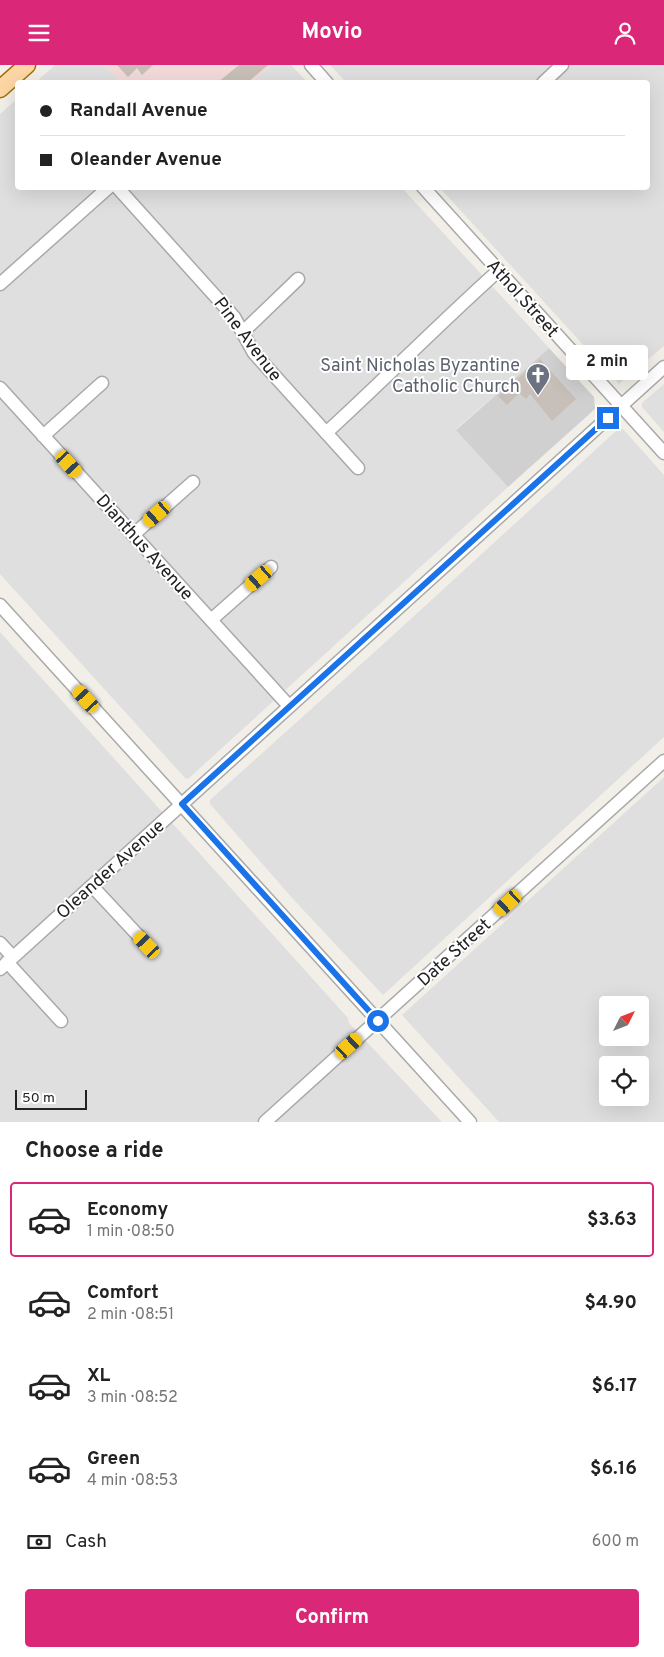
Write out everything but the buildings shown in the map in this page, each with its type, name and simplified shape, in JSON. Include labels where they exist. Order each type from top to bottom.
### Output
[{"type":"main road","points":[[0,89],[27,65]]},
{"type":"street","points":[[311,65],[324,80]]},
{"type":"street","points":[[545,80],[562,65]]},
{"type":"street","points":[[0,284],[106,190]]},
{"type":"street","name":"Pine Avenue","points":[[120,190],[234,317],[244,331],[254,353],[358,469]]},
{"type":"street","name":"Athol Street","points":[[427,190],[664,453]]},
{"type":"street","points":[[326,433],[396,370],[422,340],[498,271]]},
{"type":"street","points":[[244,331],[298,279]]},
{"type":"street","name":"Oleander Avenue","points":[[7,963],[664,367]]},
{"type":"street","points":[[43,435],[102,383]]},
{"type":"street","name":"Dianthus Avenue","points":[[0,388],[290,706]]},
{"type":"street","points":[[133,535],[193,482]]},
{"type":"street","points":[[211,620],[271,567]]},
{"type":"street","points":[[0,605],[470,1122]]},
{"type":"street","name":"Date Street","points":[[265,1122],[664,761]]},
{"type":"street","points":[[92,885],[147,945]]},
{"type":"street","points":[[0,943],[7,963],[61,1021]]},
{"type":"shaded area","points":[[55,65],[105,65],[118,80],[38,80]]},
{"type":"shaded area","points":[[105,65],[272,65],[255,80],[118,80]]},
{"type":"shaded area","points":[[272,65],[291,65],[305,80],[254,80]]},
{"type":"shaded area","points":[[330,65],[664,65],[664,346],[619,384],[442,190],[650,190],[650,80],[344,80]]},
{"type":"shaded area","points":[[15,101],[15,190],[404,190],[549,348],[456,429],[508,487],[188,779],[185,778],[0,574],[0,114]]},
{"type":"shaded area","points":[[549,348],[594,397],[595,409],[508,487],[456,430]]},
{"type":"shaded area","points":[[664,384],[664,432],[642,407],[642,403]]},
{"type":"shaded area","points":[[623,429],[664,475],[664,737],[383,995],[293,899],[210,804],[210,800],[617,430]]},
{"type":"shaded area","points":[[0,632],[348,1018],[349,1023],[442,1122],[0,1122]]},
{"type":"shaded area","points":[[664,777],[664,1122],[499,1122],[402,1015]]},
{"type":"place","name":"Saint Nicholas Byzantine Catholic Church","points":[[538,396]]},
{"type":"route","points":[[378,1021],[182,804],[608,418]]}]
